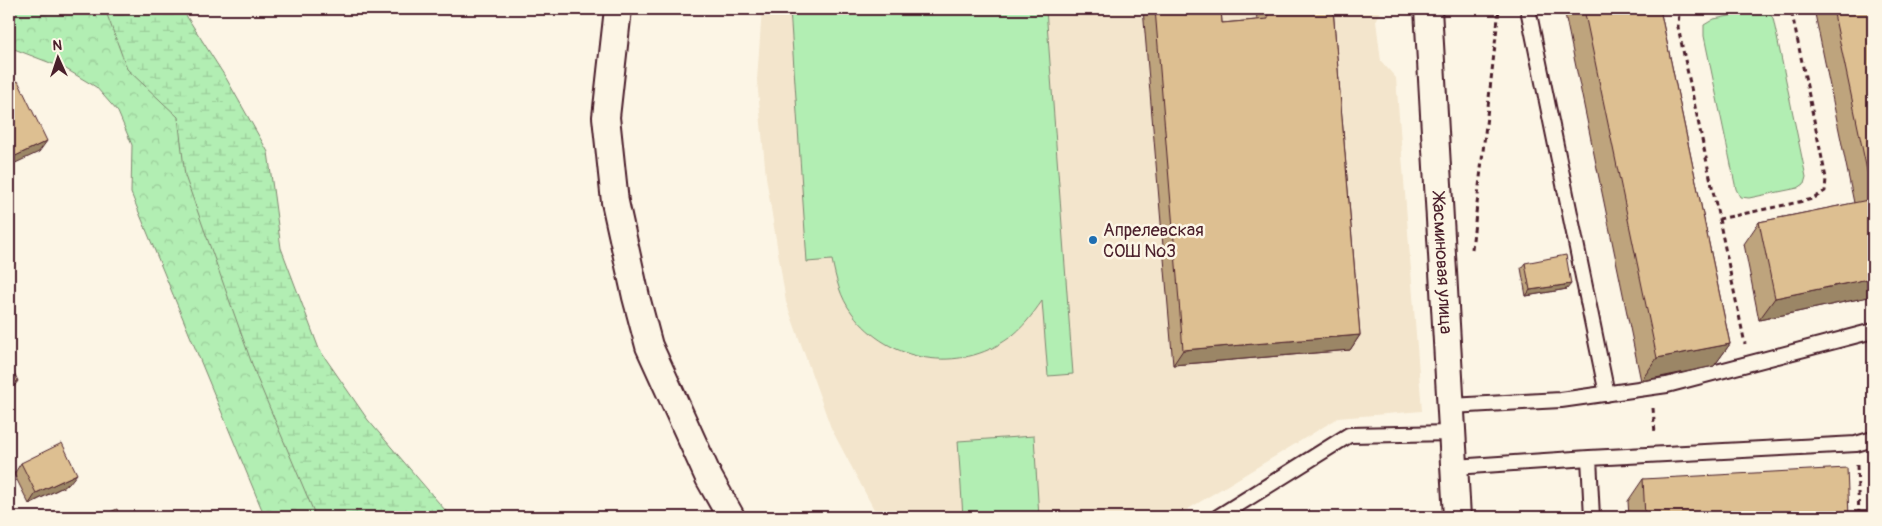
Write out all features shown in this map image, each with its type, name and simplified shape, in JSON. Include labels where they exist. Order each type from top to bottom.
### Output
[{"type":"street","points":[[618,9],[606,117],[615,202],[619,221],[649,346],[709,478],[731,517]]},
{"type":"street","name":"Жасминовая улица","points":[[1428,9],[1457,517]]},
{"type":"lane","points":[[1528,9],[1607,394]]},
{"type":"lane","points":[[1451,406],[1560,400],[1667,384],[1873,331]]},
{"type":"lane","points":[[1218,517],[1349,435],[1453,434]]},
{"type":"lane","points":[[1455,467],[1856,444],[1873,439]]},
{"type":"lane","points":[[1588,458],[1592,517]]},
{"type":"path","points":[[1471,253],[1499,9]]},
{"type":"path","points":[[1684,9],[1679,13],[1678,27],[1749,363]]},
{"type":"path","points":[[1718,219],[1813,200],[1825,191],[1826,178],[1791,9]]},
{"type":"path","points":[[1653,405],[1655,440]]},
{"type":"path","points":[[1856,444],[1859,517]]},
{"type":"shaded area","name":"Апрелевская СОШ №3","points":[[762,9],[1382,9],[1376,21],[1381,61],[1396,78],[1422,411],[1338,418],[1175,517],[878,517],[831,428],[786,302],[766,177],[757,80]]},
{"type":"green space","points":[[9,9],[107,9],[143,41],[376,517],[265,517],[131,193],[132,145],[118,112],[96,87],[66,69],[9,47]]},
{"type":"green space","points":[[105,9],[182,9],[226,78],[268,152],[281,248],[319,349],[368,420],[451,517],[316,517],[257,378],[185,176],[178,117],[127,69]]},
{"type":"green space","points":[[790,9],[1046,9],[1073,374],[1048,376],[1042,301],[1019,330],[989,349],[969,356],[947,359],[926,358],[905,352],[885,343],[867,330],[844,301],[832,260],[807,262]]},
{"type":"green space","points":[[1760,10],[1768,12],[1773,18],[1806,177],[1804,184],[1798,188],[1749,198],[1740,197],[1736,189],[1704,36],[1704,25],[1714,19]]},
{"type":"green space","points":[[1034,436],[1039,517],[963,517],[958,441]]},
{"type":"building","points":[[1155,9],[1221,9],[1222,23],[1268,19],[1268,9],[1333,9],[1360,335],[1183,350]]},
{"type":"building","points":[[1584,9],[1660,9],[1730,344],[1657,358]]},
{"type":"building","points":[[1833,9],[1873,9],[1873,199]]},
{"type":"building","points":[[18,81],[47,141],[9,159],[9,85]]},
{"type":"building","points":[[1873,199],[1873,278],[1775,298],[1759,222]]},
{"type":"building","points":[[1566,255],[1571,284],[1530,290],[1525,263]]},
{"type":"building","points":[[9,362],[18,381],[9,385]]},
{"type":"building","points":[[62,443],[77,474],[36,493],[21,463]]},
{"type":"building","points":[[1847,468],[1849,517],[1645,517],[1643,479]]},
{"type":"building","points":[[117,509],[120,517],[100,517]]},
{"type":"place","name":"Апрелевская СОШ №3","points":[[1093,240]]}]
